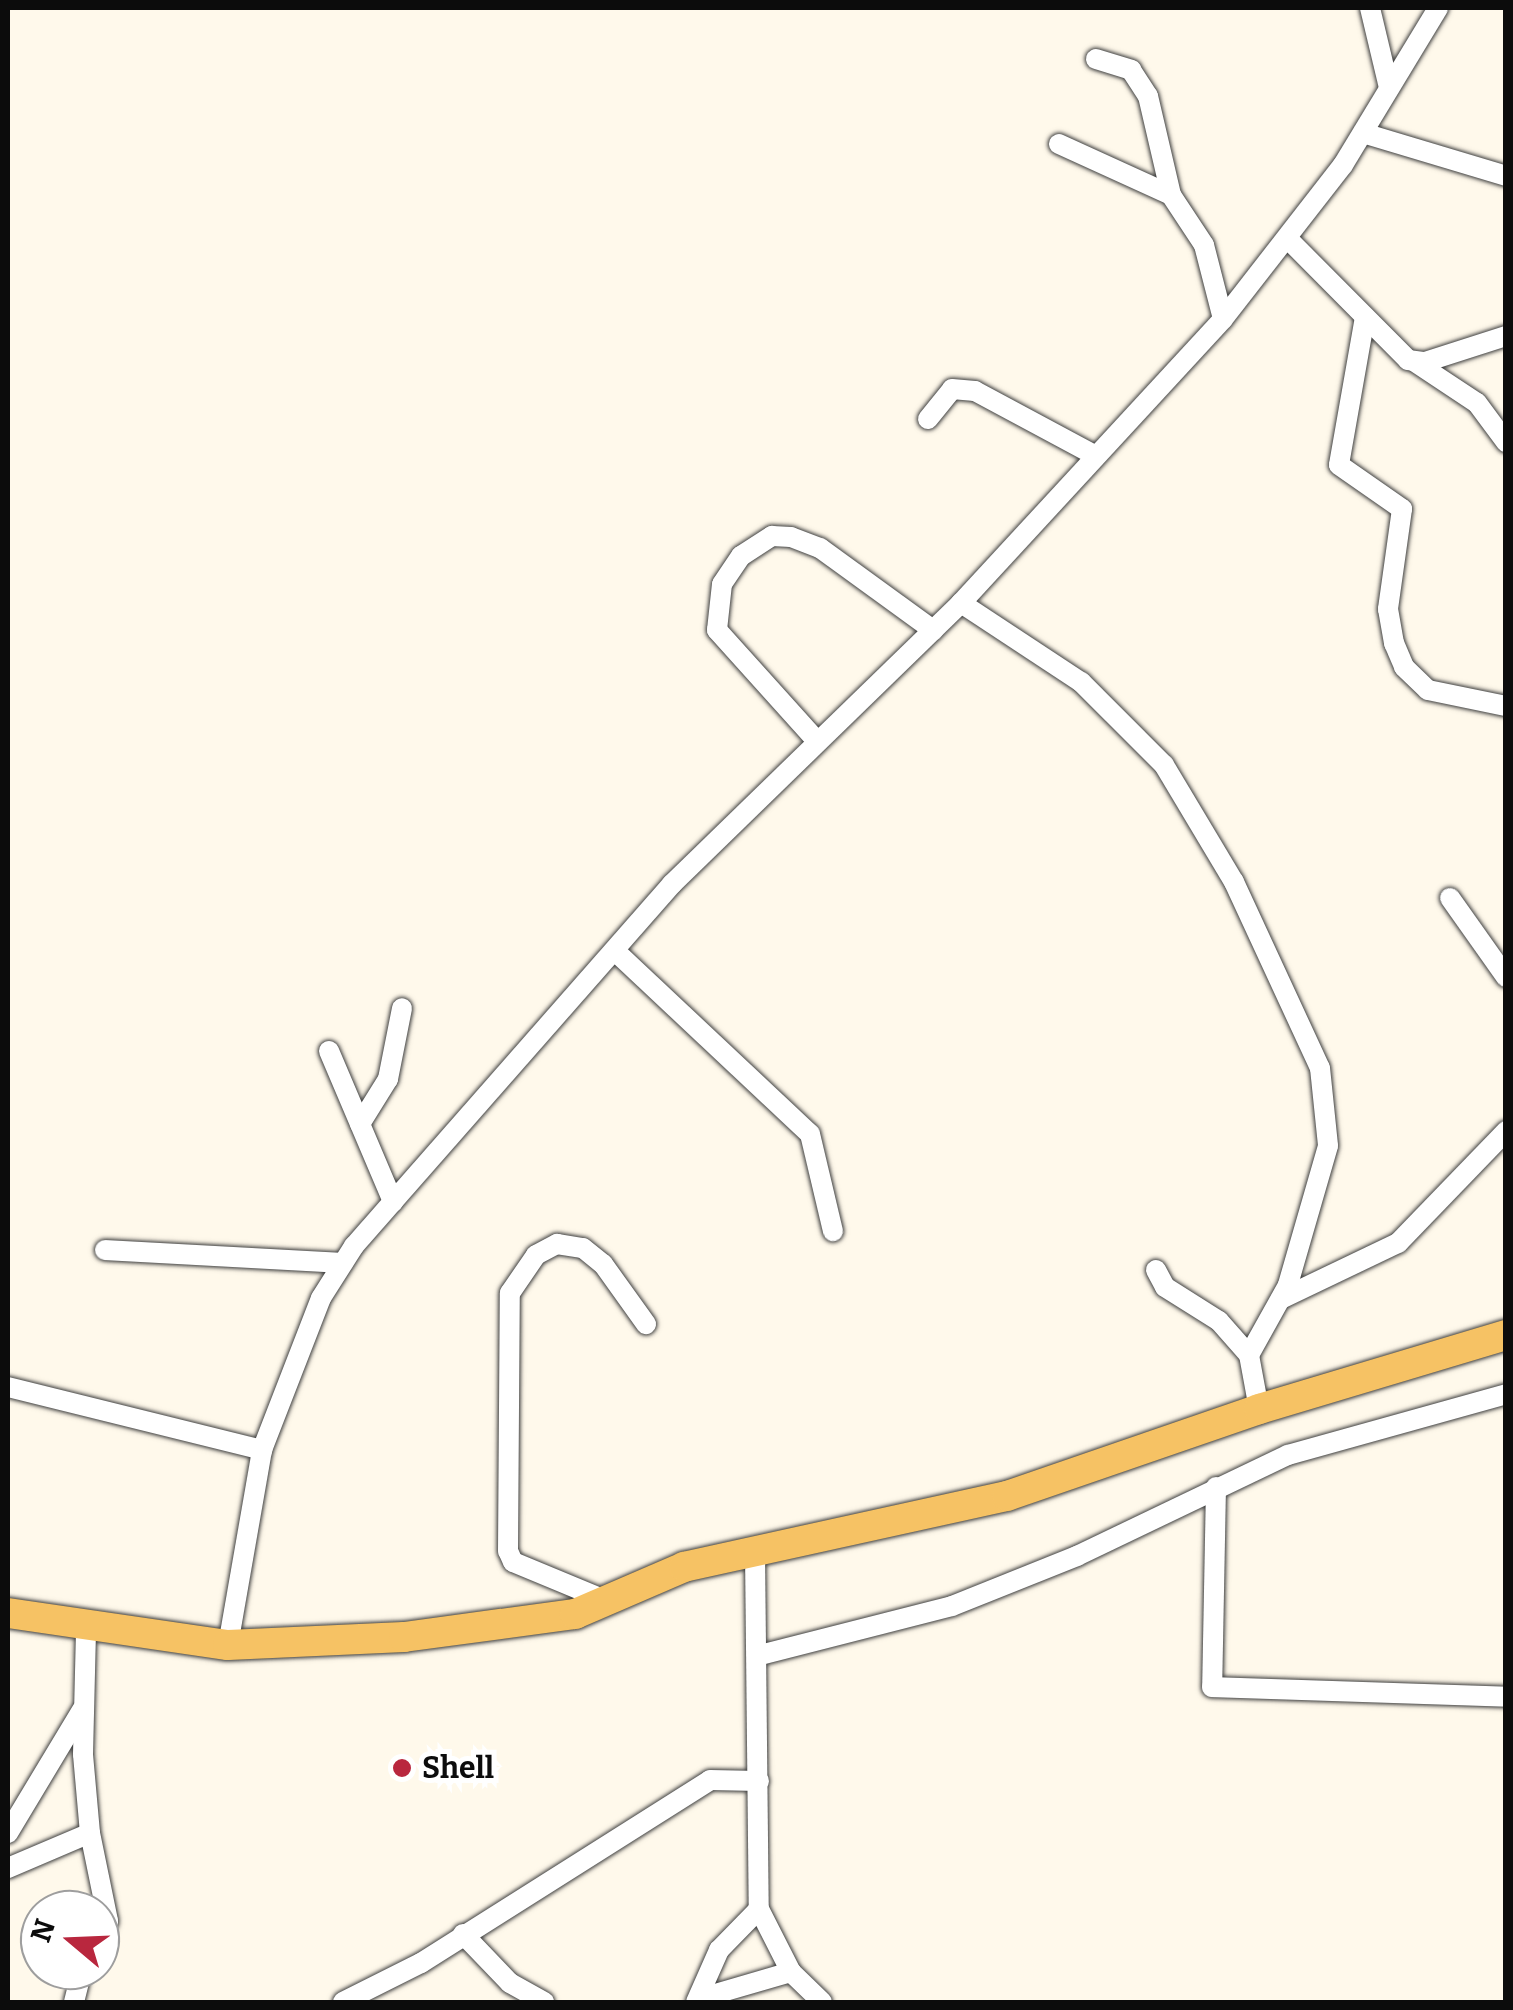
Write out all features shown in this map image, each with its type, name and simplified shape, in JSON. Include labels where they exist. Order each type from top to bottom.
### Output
[{"type":"main road","points":[[8,1613],[86,1628],[228,1645],[483,1628],[575,1614],[600,1598],[684,1567],[1007,1496],[1259,1409],[1506,1335]]},
{"type":"street","points":[[1370,8],[1390,88]]},
{"type":"street","points":[[228,1645],[262,1450],[292,1364],[344,1263],[614,951],[816,740],[961,604],[1222,318],[1289,240],[1363,132],[1429,12]]},
{"type":"street","points":[[1096,59],[1131,70],[1148,96],[1171,195],[1204,244],[1222,318]]},
{"type":"street","points":[[1363,132],[1506,176]]},
{"type":"street","points":[[1059,144],[1171,195]]},
{"type":"street","points":[[1289,240],[1364,317],[1416,362],[1477,403],[1506,442]]},
{"type":"street","points":[[1364,317],[1340,466],[1402,510],[1388,609],[1394,644],[1404,667],[1428,690],[1506,706]]},
{"type":"street","points":[[1416,362],[1506,336]]},
{"type":"street","points":[[928,419],[952,389],[975,392],[1096,456]]},
{"type":"street","points":[[816,740],[717,630],[722,584],[741,556],[772,536],[790,537],[820,548],[933,630]]},
{"type":"street","points":[[961,604],[1081,682],[1164,765],[1200,816],[1320,1068],[1328,1129],[1282,1300],[1249,1355]]},
{"type":"street","points":[[1450,898],[1506,976]]},
{"type":"street","points":[[614,951],[810,1134],[833,1231]]},
{"type":"street","points":[[360,1124],[388,1079],[402,1008]]},
{"type":"street","points":[[328,1050],[394,1202]]},
{"type":"street","points":[[1282,1300],[1398,1244],[1506,1131]]},
{"type":"street","points":[[600,1598],[513,1562],[508,1551],[510,1293],[536,1254],[557,1244],[583,1248],[604,1264],[646,1324]]},
{"type":"street","points":[[105,1250],[344,1263]]},
{"type":"street","points":[[1156,1270],[1165,1287],[1219,1321],[1249,1355],[1259,1409]]},
{"type":"street","points":[[8,1387],[262,1450]]},
{"type":"street","points":[[760,1655],[974,1598],[1216,1487],[1336,1438],[1506,1394]]},
{"type":"street","points":[[1216,1487],[1212,1687],[1506,1696]]},
{"type":"street","points":[[755,1552],[760,1655],[759,1910],[791,1972],[822,2002]]},
{"type":"street","points":[[86,1628],[83,1708],[90,1833],[102,1890]]},
{"type":"street","points":[[8,1833],[83,1708]]},
{"type":"street","points":[[343,2002],[463,1934],[710,1780],[760,1781]]},
{"type":"street","points":[[8,1868],[90,1833]]},
{"type":"street","points":[[697,2001],[719,1950],[759,1910]]},
{"type":"street","points":[[463,1934],[510,1982],[544,2002]]},
{"type":"street","points":[[697,2001],[791,1972]]},
{"type":"place","name":"Shell","points":[[402,1768]]}]
